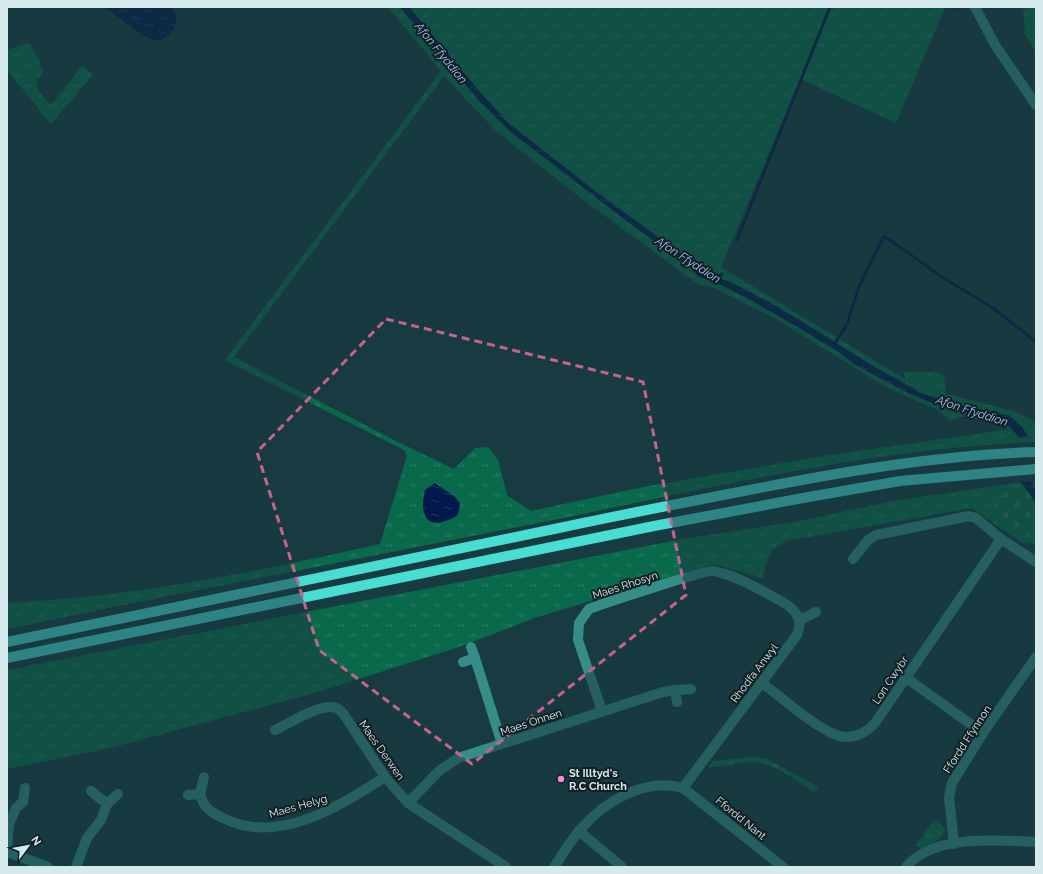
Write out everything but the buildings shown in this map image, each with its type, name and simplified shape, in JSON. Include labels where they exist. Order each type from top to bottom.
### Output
[{"type":"main road","points":[[7,642],[274,588],[620,515],[808,479],[901,462],[994,453],[1036,452]]},
{"type":"main road","points":[[7,658],[654,526],[803,498],[900,481],[1036,469]]},
{"type":"street","points":[[975,7],[995,45],[1036,105]]},
{"type":"street","points":[[853,559],[857,547],[876,535],[969,516],[976,518],[1001,539],[1036,562]]},
{"type":"street","name":"Lon Cwybr","points":[[762,683],[837,736],[859,735],[867,732],[876,723],[905,677],[1001,539]]},
{"type":"street","name":"Maes Rhosyn","points":[[602,712],[578,640],[579,623],[589,609],[713,570],[750,584],[790,607],[796,612],[800,620]]},
{"type":"street","points":[[800,620],[816,612]]},
{"type":"street","name":"Rhodfa Anwyl","points":[[684,788],[797,635],[800,627],[800,620]]},
{"type":"street","points":[[471,646],[502,744]]},
{"type":"street","name":"Ffordd Ffynnon","points":[[954,844],[949,797],[952,783],[983,733],[1036,657]]},
{"type":"street","points":[[463,662],[475,658]]},
{"type":"street","points":[[905,677],[983,733]]},
{"type":"street","name":"Maes Onnen","points":[[408,803],[448,764],[458,758],[675,690],[691,689]]},
{"type":"street","points":[[675,690],[676,702]]},
{"type":"street","name":"Maes Derwen","points":[[275,730],[314,711],[327,707],[336,708],[343,713],[385,778],[408,803],[506,867]]},
{"type":"street","points":[[188,795],[200,794],[204,777]]},
{"type":"street","name":"Maes Helyg","points":[[200,794],[205,807],[210,811],[230,821],[258,828],[268,828],[322,813],[339,806],[385,778]]},
{"type":"street","points":[[554,867],[579,831],[598,814],[624,795],[660,785],[671,785],[684,788]]},
{"type":"street","points":[[7,846],[9,824],[16,808],[23,802],[25,788]]},
{"type":"street","name":"Ffordd Nant","points":[[684,788],[782,867]]},
{"type":"street","points":[[91,791],[106,804]]},
{"type":"street","points":[[76,867],[87,838],[100,820],[106,804],[118,794]]},
{"type":"street","points":[[579,831],[622,867]]},
{"type":"street","points":[[906,867],[922,855],[954,844],[983,840],[1036,842]]},
{"type":"street","points":[[7,852],[48,867]]},
{"type":"highlighted area","points":[[386,319],[643,382],[686,595],[472,764],[319,650],[257,452]]},
{"type":"green space","points":[[388,7],[400,7],[482,104],[511,132],[689,267],[699,277],[711,280],[749,299],[842,354],[852,363],[908,393],[935,404],[1007,424],[1019,437],[1016,438],[1031,437],[1028,436],[1022,427],[1010,416],[945,401],[918,392],[920,391],[874,367],[814,328],[778,307],[718,277],[691,261],[595,191],[507,122],[409,7],[945,7],[896,123],[800,79],[721,267],[905,379],[904,372],[937,372],[944,376],[946,394],[1014,411],[1036,422],[1036,442],[972,446],[908,453],[780,474],[7,629],[7,603],[101,595],[195,582],[380,544],[407,456],[404,450],[225,360],[441,71]],"holes":[[[444,76],[496,131],[582,199],[698,284],[712,287],[776,319],[888,388],[938,410],[950,421],[965,416],[1011,429],[818,457],[643,487],[531,511],[507,495],[498,460],[488,447],[475,448],[454,469],[394,440],[234,357]]]},
{"type":"green space","points":[[1023,7],[1036,7],[1036,52],[1025,34]]},
{"type":"green space","points":[[24,44],[30,44],[39,60],[43,73],[36,81],[38,91],[51,105],[82,66],[93,75],[51,124],[7,70],[7,50]]},
{"type":"green space","points":[[905,380],[917,383],[921,389],[920,391],[905,383]]},
{"type":"green space","points":[[1021,482],[1005,493],[1001,498],[995,509],[992,522],[972,508],[786,541],[771,551],[762,578],[715,564],[537,617],[459,647],[318,692],[110,748],[7,769],[7,670],[688,538],[794,522],[894,501]]},
{"type":"green space","points":[[1021,482],[1026,482],[1036,486],[1036,544],[1022,543],[992,522],[992,512],[996,498]]},
{"type":"green space","points":[[752,757],[767,759],[818,787],[814,792],[777,769],[760,763],[747,762],[720,767],[709,767],[712,761]]},
{"type":"green space","points":[[934,820],[946,829],[940,838],[923,850],[916,845]]},
{"type":"water","points":[[104,7],[173,7],[176,24],[174,29],[166,37],[154,41],[144,36]]},
{"type":"water","points":[[400,7],[409,7],[507,122],[595,191],[691,261],[701,265],[721,279],[731,282],[771,303],[918,392],[945,401],[1010,416],[1022,427],[1028,436],[1019,437],[1007,424],[935,404],[908,393],[852,363],[842,354],[749,299],[711,280],[699,277],[689,267],[511,132],[482,104]]},
{"type":"water","points":[[1031,481],[1036,493],[1036,503],[1021,482]]},
{"type":"water","points":[[435,483],[455,497],[460,503],[458,515],[440,522],[428,520],[425,516],[423,500],[425,490]]},
{"type":"waterway","points":[[737,240],[830,7]]},
{"type":"waterway","points":[[834,345],[847,324],[859,287],[884,236],[942,277],[993,308],[1036,342]]},
{"type":"waterway","name":"Afon Ffyddion","points":[[715,278],[722,274]]},
{"type":"place","name":"St Illtyd's R.C Church","points":[[561,779]]}]
